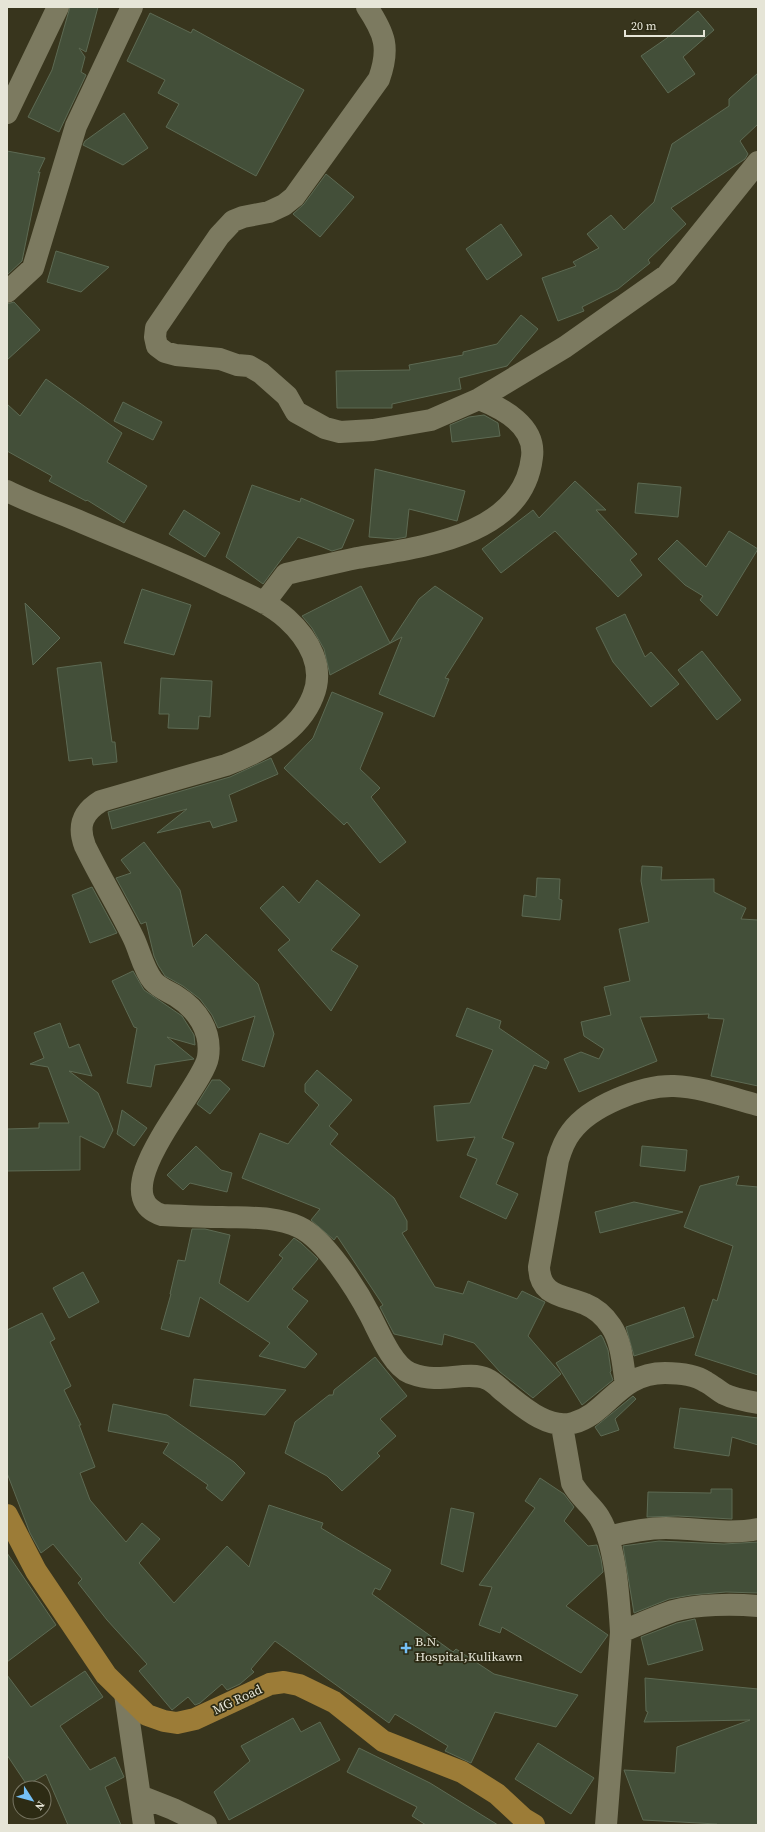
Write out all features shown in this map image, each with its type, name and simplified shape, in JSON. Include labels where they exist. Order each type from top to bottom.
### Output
[{"type":"main road","name":"MG Road","points":[[7,1515],[36,1571],[106,1675],[147,1715],[164,1722],[178,1723],[195,1719],[270,1684],[284,1682],[299,1685],[334,1702],[383,1741],[462,1772],[497,1794],[524,1819],[534,1825]]},
{"type":"street","points":[[7,113],[58,7]]},
{"type":"street","points":[[7,292],[33,268],[76,126],[132,7]]},
{"type":"street","points":[[367,7],[379,25],[384,44],[385,62],[379,79],[294,197],[284,205],[269,212],[243,217],[233,221],[219,236],[156,328],[155,338],[157,346],[165,352],[176,355],[220,359],[237,365],[249,366],[261,373],[287,396],[296,412],[314,424],[340,432],[373,430],[431,420],[479,399],[564,347],[667,275],[758,162]]},
{"type":"street","points":[[264,602],[286,574],[457,537],[491,520],[518,497],[526,485],[531,470],[533,454],[529,438],[516,418],[499,407],[479,399]]},
{"type":"street","points":[[7,491],[192,568],[264,602],[286,619],[302,636],[315,658],[318,674],[316,688],[309,707],[288,731],[268,745],[243,759],[101,801],[92,807],[84,816],[80,828],[84,846],[116,903],[139,950],[147,971],[157,985],[177,997],[194,1010],[205,1029],[208,1043],[208,1058],[201,1075],[165,1131],[146,1168],[140,1189],[143,1197],[152,1209],[162,1214],[262,1217],[283,1221],[302,1228],[324,1246],[343,1271],[369,1313],[390,1353],[407,1371],[420,1376],[435,1378],[458,1376],[487,1379],[537,1416],[551,1423],[562,1426],[575,1423],[586,1418],[626,1385],[635,1379],[649,1374],[665,1373],[694,1376],[729,1396],[758,1403]]},
{"type":"street","points":[[626,1385],[618,1341],[611,1326],[599,1313],[585,1304],[551,1292],[545,1287],[539,1275],[543,1244],[562,1145],[582,1120],[600,1109],[631,1094],[652,1087],[675,1086],[709,1092],[758,1105]]},
{"type":"street","points":[[562,1426],[572,1483],[576,1491],[599,1517],[608,1537],[618,1592],[621,1632],[606,1825]]},
{"type":"street","points":[[608,1537],[637,1530],[664,1528],[727,1531],[758,1529]]},
{"type":"street","points":[[621,1632],[672,1611],[689,1607],[735,1604],[758,1606]]},
{"type":"street","points":[[125,1694],[144,1825]]},
{"type":"street","points":[[140,1796],[173,1809],[206,1825]]},
{"type":"building","points":[[70,7],[98,7],[86,52],[79,48],[85,57],[81,72],[86,75],[59,132],[28,117],[52,70]]},
{"type":"building","points":[[698,11],[714,30],[683,57],[695,74],[668,93],[641,56],[667,38]]},
{"type":"building","points":[[150,13],[191,33],[193,29],[304,90],[256,176],[166,127],[179,104],[158,93],[165,80],[127,61]]},
{"type":"building","points":[[758,73],[758,124],[740,141],[748,154],[745,159],[671,208],[686,224],[648,260],[650,263],[618,289],[582,307],[584,311],[558,321],[542,278],[576,266],[573,262],[599,248],[587,234],[611,215],[624,230],[654,202],[672,144],[729,106],[729,99]]},
{"type":"building","points":[[124,113],[148,148],[123,165],[83,145],[85,141]]},
{"type":"building","points":[[7,151],[45,158],[38,173],[40,172],[22,261],[7,275]]},
{"type":"building","points":[[326,174],[354,197],[320,237],[293,214],[304,204]]},
{"type":"building","points":[[501,224],[522,255],[487,280],[466,249]]},
{"type":"building","points":[[56,251],[109,267],[81,292],[47,282]]},
{"type":"building","points":[[14,302],[40,330],[7,360],[7,304]]},
{"type":"building","points":[[521,315],[538,329],[507,366],[459,378],[461,389],[392,404],[392,408],[337,408],[336,371],[410,370],[409,365],[463,355],[463,352],[497,344]]},
{"type":"building","points":[[46,379],[122,433],[107,462],[147,486],[124,523],[87,500],[86,501],[49,481],[52,476],[7,451],[7,404],[20,416]]},
{"type":"building","points":[[123,402],[162,422],[153,440],[114,421]]},
{"type":"building","points":[[484,415],[498,423],[500,436],[452,442],[450,425],[469,417]]},
{"type":"building","points":[[375,469],[465,491],[457,521],[409,509],[406,537],[395,539],[369,537]]},
{"type":"building","points":[[575,481],[606,510],[596,510],[637,554],[630,560],[642,575],[618,597],[555,531],[501,573],[482,549],[533,510],[539,518]]},
{"type":"building","points":[[638,483],[681,487],[678,517],[635,513]]},
{"type":"building","points":[[252,485],[300,502],[301,498],[354,520],[342,548],[332,551],[298,537],[263,584],[226,557]]},
{"type":"building","points":[[184,510],[220,533],[205,557],[169,534]]},
{"type":"building","points":[[729,531],[758,549],[717,616],[700,600],[703,596],[685,585],[658,559],[677,540],[706,567]]},
{"type":"building","points":[[361,586],[390,643],[419,599],[435,586],[483,618],[445,678],[449,679],[434,717],[379,694],[402,637],[330,675],[324,649],[312,628],[302,616]]},
{"type":"building","points":[[142,589],[191,605],[174,655],[124,643]]},
{"type":"building","points":[[25,603],[60,638],[33,665]]},
{"type":"building","points":[[625,614],[645,657],[651,652],[679,684],[651,707],[613,662],[596,628]]},
{"type":"building","points":[[702,651],[741,700],[717,720],[678,670]]},
{"type":"building","points":[[101,662],[112,742],[115,742],[117,762],[93,765],[92,758],[69,761],[57,668]]},
{"type":"building","points":[[161,678],[212,681],[210,717],[199,716],[198,729],[168,728],[169,714],[159,714]]},
{"type":"building","points":[[332,692],[383,713],[360,769],[380,788],[371,797],[406,842],[380,863],[347,822],[344,825],[284,768],[313,738]]},
{"type":"building","points":[[271,758],[278,774],[229,795],[237,821],[213,828],[210,821],[157,833],[187,809],[112,829],[108,812],[230,777]]},
{"type":"building","points":[[144,842],[180,890],[193,947],[206,934],[258,984],[274,1034],[264,1067],[242,1060],[255,1016],[218,1028],[212,1015],[200,999],[183,986],[165,976],[158,965],[154,956],[146,922],[141,924],[116,878],[131,873],[121,860]]},
{"type":"building","points":[[642,866],[662,867],[661,880],[714,879],[714,892],[746,908],[741,919],[758,920],[758,1086],[711,1076],[724,1019],[708,1018],[709,1014],[640,1017],[657,1061],[579,1092],[564,1059],[581,1052],[599,1059],[604,1049],[584,1036],[581,1022],[611,1015],[604,987],[630,981],[619,929],[649,922],[641,881]]},
{"type":"building","points":[[537,878],[560,879],[559,899],[562,900],[560,920],[522,916],[524,895],[536,897]]},
{"type":"building","points":[[317,880],[360,915],[331,950],[358,966],[331,1011],[278,950],[290,940],[260,908],[283,886],[299,903]]},
{"type":"building","points":[[92,887],[117,933],[90,943],[72,895]]},
{"type":"building","points":[[133,971],[144,990],[182,1016],[194,1035],[195,1045],[167,1037],[194,1059],[155,1065],[151,1087],[127,1083],[137,1028],[134,1027],[112,981]]},
{"type":"building","points":[[467,1008],[501,1021],[499,1028],[549,1062],[546,1069],[534,1065],[502,1138],[514,1143],[496,1184],[518,1194],[506,1219],[460,1197],[477,1159],[467,1155],[475,1137],[437,1141],[434,1106],[470,1103],[493,1050],[456,1036]]},
{"type":"building","points":[[60,1023],[69,1048],[79,1044],[92,1076],[69,1071],[98,1093],[113,1130],[104,1148],[80,1136],[80,1170],[7,1171],[7,1129],[39,1128],[39,1123],[69,1123],[48,1067],[30,1064],[44,1058],[34,1033]]},
{"type":"building","points":[[317,1070],[352,1100],[329,1126],[338,1134],[330,1144],[394,1198],[407,1221],[407,1230],[402,1233],[435,1287],[463,1294],[468,1281],[517,1299],[522,1291],[545,1302],[528,1336],[561,1374],[533,1398],[500,1372],[474,1343],[444,1334],[442,1345],[394,1334],[380,1307],[383,1305],[337,1236],[334,1240],[311,1220],[320,1209],[242,1178],[260,1133],[288,1144],[319,1105],[305,1092],[305,1084]]},
{"type":"building","points":[[212,1080],[220,1080],[230,1089],[210,1114],[197,1104]]},
{"type":"building","points":[[122,1110],[147,1128],[134,1146],[117,1134]]},
{"type":"building","points":[[196,1146],[221,1170],[232,1173],[227,1192],[190,1183],[183,1190],[167,1175]]},
{"type":"building","points":[[642,1146],[687,1150],[685,1171],[640,1166]]},
{"type":"building","points":[[739,1176],[736,1185],[758,1187],[758,1375],[695,1355],[713,1299],[717,1301],[733,1246],[684,1227],[700,1186]]},
{"type":"building","points":[[634,1202],[683,1212],[600,1233],[595,1212]]},
{"type":"building","points":[[192,1229],[205,1229],[230,1235],[219,1283],[248,1302],[283,1258],[279,1255],[294,1238],[318,1259],[292,1289],[308,1301],[287,1327],[317,1354],[305,1368],[259,1356],[270,1343],[200,1297],[189,1337],[161,1329],[171,1294],[178,1260],[185,1261]]},
{"type":"building","points":[[83,1272],[99,1302],[69,1318],[53,1288]]},
{"type":"building","points":[[684,1307],[694,1337],[634,1356],[626,1327]]},
{"type":"building","points":[[42,1313],[55,1339],[50,1342],[71,1386],[64,1390],[81,1425],[79,1425],[95,1467],[80,1473],[90,1500],[126,1542],[142,1523],[160,1539],[139,1563],[174,1603],[227,1546],[249,1567],[269,1505],[323,1523],[321,1528],[391,1570],[380,1590],[375,1588],[372,1594],[453,1652],[456,1649],[494,1674],[578,1695],[556,1727],[495,1712],[471,1763],[445,1751],[448,1746],[395,1714],[389,1723],[275,1641],[251,1669],[254,1672],[240,1684],[227,1690],[222,1684],[200,1703],[195,1705],[188,1697],[172,1710],[139,1671],[147,1664],[107,1620],[78,1583],[82,1579],[53,1544],[41,1553],[30,1533],[7,1473],[7,1330]]},
{"type":"building","points":[[601,1335],[608,1350],[610,1372],[613,1380],[582,1405],[556,1363]]},
{"type":"building","points":[[375,1357],[407,1396],[380,1419],[396,1436],[377,1453],[380,1456],[342,1491],[327,1476],[285,1453],[295,1422],[329,1395],[333,1395],[334,1390]]},
{"type":"building","points":[[194,1379],[286,1390],[265,1415],[190,1406]]},
{"type":"building","points":[[633,1396],[636,1399],[615,1419],[619,1430],[601,1436],[595,1427]]},
{"type":"building","points":[[113,1404],[167,1415],[234,1462],[245,1473],[222,1501],[206,1488],[208,1485],[163,1453],[169,1443],[108,1431]]},
{"type":"building","points":[[680,1408],[758,1418],[758,1445],[732,1437],[729,1456],[674,1448]]},
{"type":"building","points":[[540,1478],[564,1494],[574,1507],[564,1521],[588,1546],[597,1545],[601,1559],[603,1572],[566,1606],[608,1635],[581,1673],[502,1627],[500,1633],[479,1625],[492,1587],[479,1585],[535,1508],[525,1501]]},
{"type":"building","points":[[711,1489],[732,1489],[732,1519],[678,1516],[647,1517],[648,1492],[711,1493]]},
{"type":"building","points":[[451,1508],[474,1513],[463,1572],[441,1564]]},
{"type":"building","points":[[659,1541],[724,1544],[758,1542],[758,1593],[726,1592],[691,1595],[669,1599],[634,1613],[623,1546]]},
{"type":"building","points":[[7,1553],[56,1625],[7,1662]]},
{"type":"building","points":[[695,1619],[703,1650],[648,1665],[641,1637],[677,1623]]},
{"type":"building","points":[[85,1671],[103,1697],[60,1726],[90,1770],[115,1757],[124,1777],[105,1787],[121,1825],[68,1825],[52,1788],[52,1780],[49,1780],[46,1774],[36,1780],[24,1780],[7,1755],[7,1675],[31,1707]]},
{"type":"building","points":[[645,1678],[758,1689],[758,1825],[716,1825],[717,1824],[643,1820],[624,1770],[675,1773],[677,1747],[750,1720],[644,1722],[648,1712],[646,1711]]},
{"type":"building","points":[[293,1718],[301,1732],[320,1722],[340,1760],[229,1820],[214,1792],[250,1761],[241,1746]]},
{"type":"building","points":[[538,1743],[594,1778],[571,1814],[515,1779]]},
{"type":"building","points":[[359,1748],[430,1783],[498,1825],[426,1825],[412,1816],[417,1807],[347,1772]]},
{"type":"place","name":"B.N. Hospital,Kulikawn","points":[[406,1648]]}]
